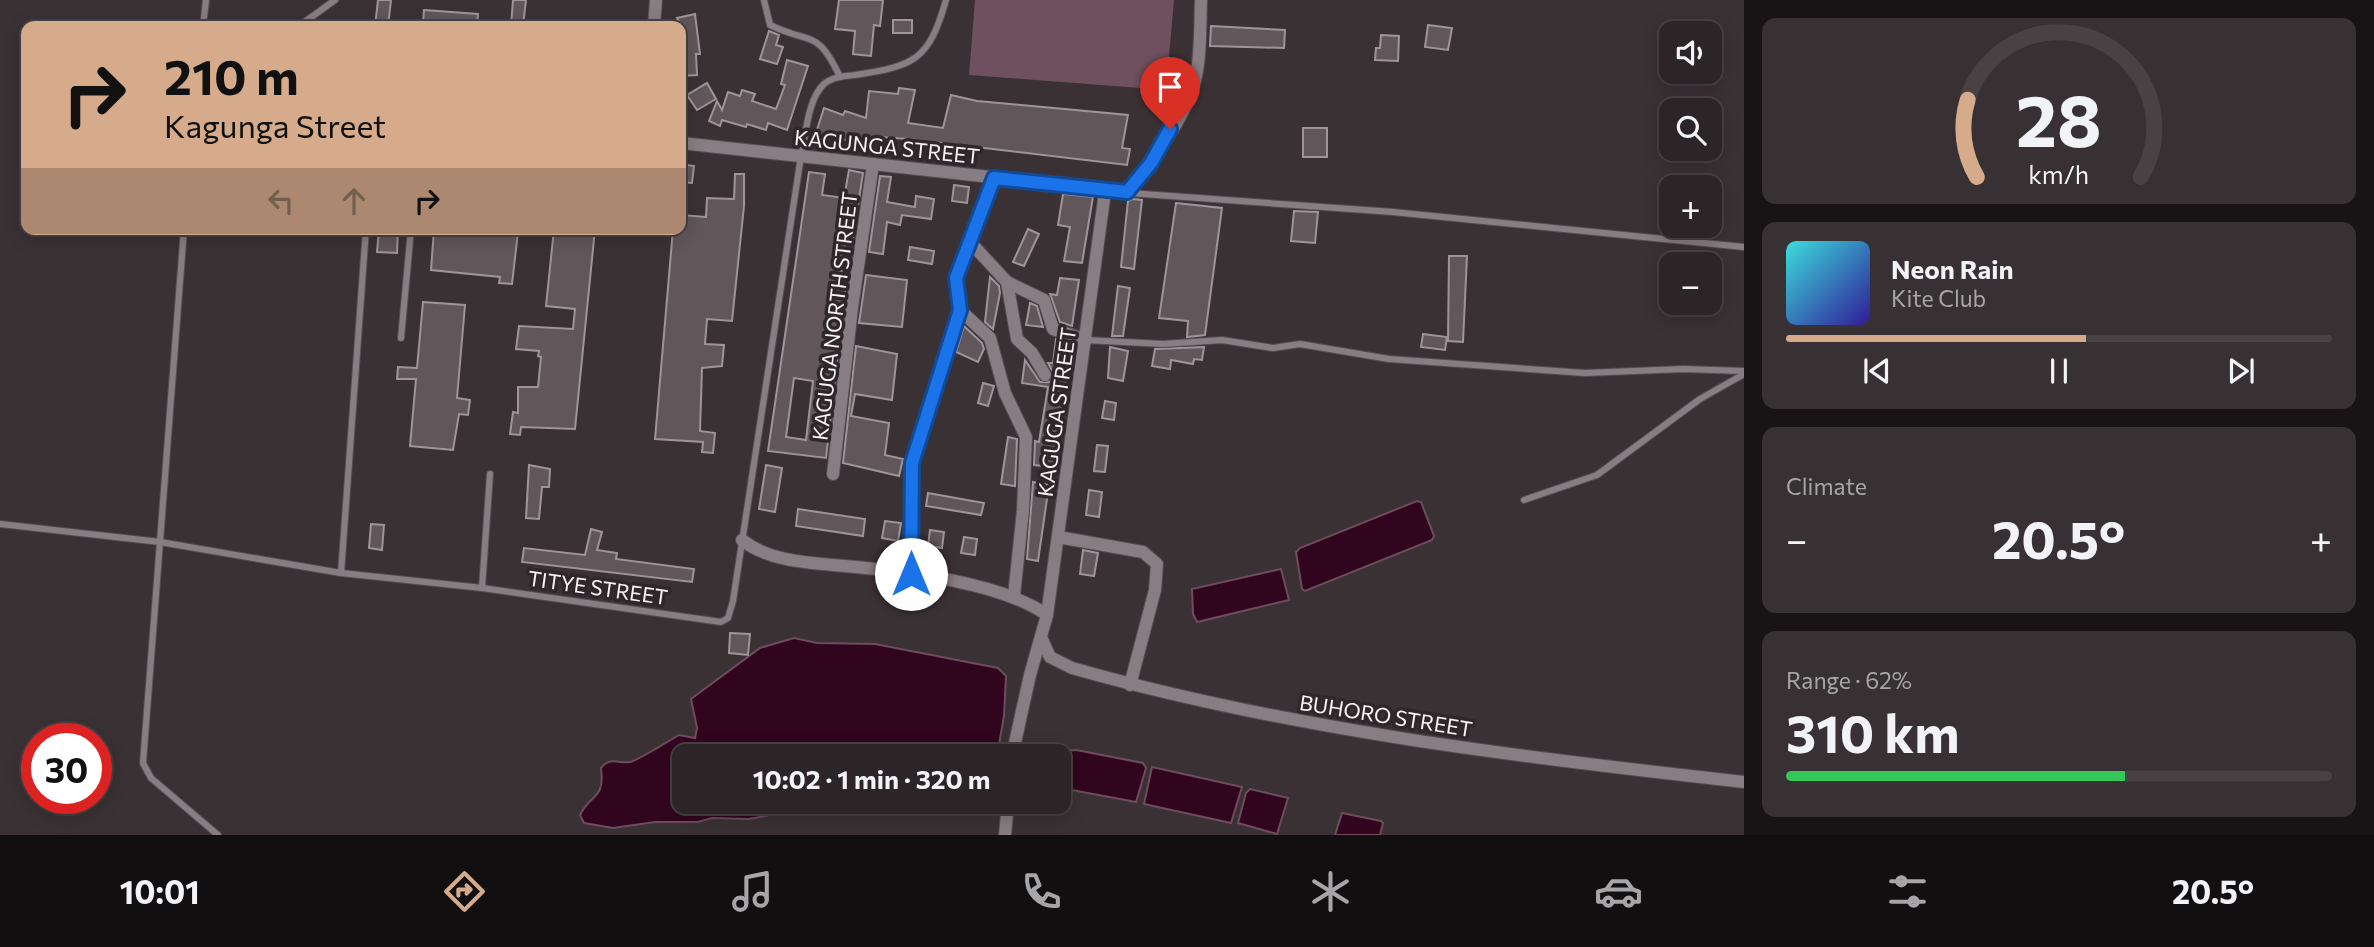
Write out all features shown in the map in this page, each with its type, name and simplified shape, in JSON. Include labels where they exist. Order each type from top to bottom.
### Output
[{"type":"street","points":[[654,21],[656,0]]},
{"type":"street","points":[[1127,192],[1151,163],[1185,108],[1195,83],[1200,50],[1201,0]]},
{"type":"street","name":"KAGUNGA STREET","points":[[686,143],[1105,192],[1127,192]]},
{"type":"street","name":"KAGUGA NORTH STREET","points":[[833,474],[852,308],[873,164]]},
{"type":"street","points":[[911,574],[912,463],[960,310],[956,278],[994,178]]},
{"type":"street","name":"KAGUGA STREET","points":[[1015,744],[1047,615],[1105,192]]},
{"type":"street","points":[[971,243],[1007,282],[1044,300],[1053,330],[1086,340]]},
{"type":"street","points":[[1007,282],[1017,340],[1032,353],[1045,375]]},
{"type":"street","points":[[960,310],[990,338],[1005,393],[1026,438],[1023,510],[1014,596]]},
{"type":"street","points":[[1058,537],[1143,552],[1157,564],[1147,626],[1130,685]]},
{"type":"street","points":[[742,540],[774,556],[911,574],[1014,596],[1047,615]]},
{"type":"street","name":"BUHORO STREET","points":[[1041,638],[1050,657],[1072,668],[1130,685],[1254,714],[1370,733],[1744,782]]},
{"type":"street","points":[[1005,835],[1007,814]]},
{"type":"lane","points":[[204,21],[206,0]]},
{"type":"lane","points":[[306,21],[335,0]]},
{"type":"lane","points":[[764,0],[770,24],[812,37],[828,51],[840,77],[895,69],[918,58],[936,34],[946,0]]},
{"type":"lane","name":"TITYE STREET","points":[[0,524],[160,542],[341,573],[482,588],[722,622],[728,618],[731,609],[801,156],[814,102],[824,84],[840,77]]},
{"type":"lane","points":[[1127,192],[1393,212],[1744,247]]},
{"type":"lane","points":[[184,235],[143,763],[150,778],[218,835]]},
{"type":"lane","points":[[341,573],[366,235]]},
{"type":"lane","points":[[401,338],[410,235]]},
{"type":"lane","points":[[1086,340],[1163,344],[1238,340],[1273,348],[1300,344],[1389,359],[1585,373],[1683,369],[1744,372]]},
{"type":"lane","points":[[1524,500],[1597,475],[1700,399],[1744,372]]},
{"type":"lane","points":[[482,588],[491,474]]},
{"type":"shaded area","points":[[975,0],[1174,0],[1166,90],[969,75]]},
{"type":"shaded area","points":[[1417,501],[1421,502],[1434,536],[1432,540],[1305,591],[1302,589],[1296,552],[1300,548]]},
{"type":"shaded area","points":[[1281,569],[1289,600],[1197,622],[1193,614],[1192,589]]},
{"type":"shaded area","points":[[794,638],[817,643],[875,644],[998,668],[1006,676],[999,744],[672,744],[672,814],[776,814],[749,819],[712,818],[698,822],[655,822],[613,828],[584,823],[580,815],[599,791],[601,768],[605,764],[611,761],[630,762],[679,735],[695,738],[697,728],[691,699],[760,648]]},
{"type":"shaded area","points":[[1071,750],[1143,763],[1146,768],[1136,802],[1071,790]]},
{"type":"shaded area","points":[[1152,767],[1242,787],[1231,823],[1144,804]]},
{"type":"shaded area","points":[[1250,789],[1288,798],[1277,834],[1238,823],[1246,793]]},
{"type":"shaded area","points":[[1342,813],[1381,821],[1383,823],[1380,835],[1335,835]]},
{"type":"building","points":[[378,0],[391,0],[389,21],[376,21]]},
{"type":"building","points":[[513,0],[526,0],[524,21],[511,21]]},
{"type":"building","points":[[839,0],[883,0],[880,26],[874,25],[871,56],[853,54],[855,31],[835,29]]},
{"type":"building","points":[[424,10],[478,14],[477,21],[423,21]]},
{"type":"building","points":[[695,14],[700,54],[696,54],[697,75],[686,76],[686,21],[678,21],[677,18]]},
{"type":"building","points":[[893,20],[912,20],[912,33],[893,33]]},
{"type":"building","points":[[1428,25],[1452,28],[1448,50],[1425,47]]},
{"type":"building","points":[[1211,26],[1285,30],[1284,48],[1210,46]]},
{"type":"building","points":[[769,31],[779,35],[776,45],[783,47],[777,64],[760,59]]},
{"type":"building","points":[[1381,35],[1399,36],[1398,61],[1375,60]]},
{"type":"building","points":[[787,60],[808,66],[787,130],[768,123],[766,130],[722,120],[720,126],[709,121],[717,101],[722,110],[728,92],[740,96],[742,90],[755,94],[752,101],[776,109],[785,85],[781,84]]},
{"type":"building","points":[[707,83],[716,99],[697,110],[687,95]]},
{"type":"building","points":[[899,88],[915,90],[908,123],[943,128],[951,95],[977,101],[1128,115],[1122,148],[1130,149],[1127,165],[908,139],[880,137],[879,141],[850,138],[849,141],[816,133],[824,108],[843,115],[845,111],[866,118],[869,91],[898,94]]},
{"type":"building","points":[[1303,128],[1327,128],[1327,157],[1303,157]]},
{"type":"building","points":[[686,165],[694,166],[692,183],[686,182]]},
{"type":"building","points":[[849,170],[863,173],[852,245],[845,244],[841,285],[846,286],[836,343],[839,344],[826,458],[768,451],[809,172],[825,174],[822,195],[844,198]],"holes":[[[794,378],[813,381],[806,440],[786,437]]]},
{"type":"building","points":[[735,174],[744,174],[744,206],[732,321],[707,319],[705,344],[724,345],[722,366],[702,368],[700,431],[715,433],[713,453],[702,452],[703,442],[655,439],[672,235],[686,235],[686,215],[706,217],[707,198],[734,199]]},
{"type":"building","points":[[880,176],[891,177],[887,202],[915,207],[916,196],[934,199],[931,219],[902,215],[900,225],[887,222],[883,254],[869,252]]},
{"type":"building","points":[[954,185],[969,187],[967,203],[952,201]]},
{"type":"building","points":[[1063,194],[1093,197],[1082,263],[1064,261],[1070,227],[1058,225]]},
{"type":"building","points":[[1142,200],[1134,269],[1121,267],[1128,201]]},
{"type":"building","points":[[1176,203],[1222,208],[1205,335],[1187,337],[1188,321],[1159,318]]},
{"type":"building","points":[[1294,211],[1318,212],[1315,243],[1291,241]]},
{"type":"building","points":[[1028,229],[1039,234],[1024,266],[1013,262]]},
{"type":"building","points":[[378,235],[398,235],[397,253],[377,252]]},
{"type":"building","points":[[434,235],[518,235],[512,284],[499,283],[500,277],[431,270]]},
{"type":"building","points":[[553,235],[594,235],[575,429],[521,427],[520,435],[510,434],[513,412],[518,413],[518,387],[538,387],[541,357],[538,356],[539,351],[516,349],[519,326],[573,329],[575,309],[546,306]]},
{"type":"building","points":[[910,247],[934,251],[932,264],[908,260]]},
{"type":"building","points":[[1449,256],[1467,256],[1463,342],[1448,341]]},
{"type":"building","points":[[866,275],[907,280],[902,327],[859,323]]},
{"type":"building","points":[[990,277],[999,286],[1000,293],[993,329],[985,322]]},
{"type":"building","points":[[1060,278],[1079,280],[1072,326],[1060,322],[1050,294],[1057,295]]},
{"type":"building","points":[[1118,286],[1130,288],[1123,336],[1112,336]]},
{"type":"building","points":[[423,302],[465,305],[457,398],[470,400],[468,415],[459,414],[453,450],[410,446],[416,379],[397,379],[398,367],[417,368]]},
{"type":"building","points":[[1030,303],[1037,306],[1043,327],[1026,325]]},
{"type":"building","points":[[964,326],[982,343],[984,349],[978,362],[956,352]]},
{"type":"building","points":[[1423,334],[1447,337],[1445,350],[1421,347]]},
{"type":"building","points":[[1056,339],[1071,344],[1052,467],[1034,465],[1035,441],[1039,442],[1048,387],[1022,383],[1025,360],[1040,382],[1050,382],[1054,374],[1048,363],[1053,363]]},
{"type":"building","points":[[856,346],[897,354],[892,400],[855,394],[851,416],[889,423],[885,455],[903,459],[899,476],[843,463]]},
{"type":"building","points":[[1110,347],[1128,351],[1123,381],[1108,378]]},
{"type":"building","points":[[1204,347],[1202,360],[1194,359],[1193,364],[1171,360],[1170,369],[1152,366],[1155,349]]},
{"type":"building","points":[[983,383],[994,386],[988,406],[978,403]]},
{"type":"building","points":[[1105,401],[1116,403],[1114,420],[1102,418]]},
{"type":"building","points":[[1008,437],[1017,439],[1015,486],[1001,484]]},
{"type":"building","points":[[1097,445],[1108,446],[1105,472],[1094,471]]},
{"type":"building","points":[[529,465],[550,469],[549,487],[542,487],[539,519],[526,518]]},
{"type":"building","points":[[766,465],[782,468],[775,512],[759,509]]},
{"type":"building","points":[[1033,482],[1049,485],[1038,561],[1027,559]]},
{"type":"building","points":[[1089,490],[1102,492],[1099,517],[1086,515]]},
{"type":"building","points":[[928,493],[984,503],[981,515],[926,506]]},
{"type":"building","points":[[798,509],[865,519],[863,536],[796,526]]},
{"type":"building","points":[[885,521],[901,523],[898,541],[882,538]]},
{"type":"building","points":[[371,524],[384,525],[382,550],[369,548]]},
{"type":"building","points":[[591,529],[602,532],[597,550],[617,553],[616,559],[694,569],[692,582],[522,562],[524,548],[585,555]]},
{"type":"building","points":[[930,530],[944,532],[942,548],[928,546]]},
{"type":"building","points":[[964,537],[977,539],[975,555],[961,553]]},
{"type":"building","points":[[1083,550],[1098,553],[1094,576],[1080,574]]},
{"type":"building","points":[[730,633],[750,634],[748,655],[729,653]]},
{"type":"route","points":[[911,574],[912,463],[960,310],[956,278],[994,178],[1105,192],[1127,192],[1151,163],[1170,129]]}]
